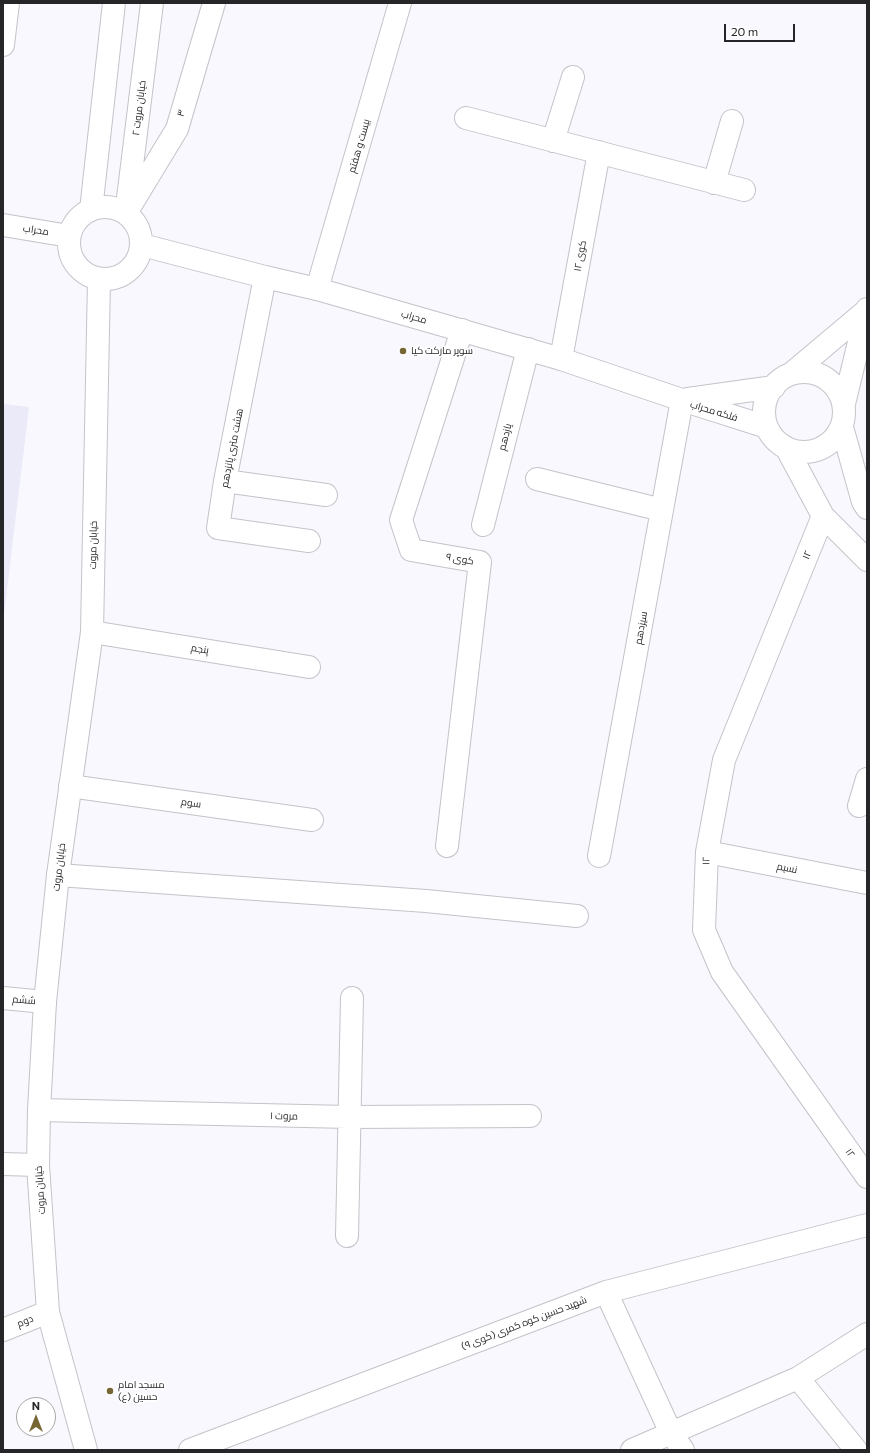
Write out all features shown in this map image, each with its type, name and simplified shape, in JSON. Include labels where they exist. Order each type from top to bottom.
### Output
[{"type":"street","points":[[3,46],[8,3]]},
{"type":"street","points":[[91,210],[114,3]]},
{"type":"street","name":"خیابان مروت ۲","points":[[126,213],[152,3]]},
{"type":"street","name":"۳","points":[[126,213],[177,129],[214,3]]},
{"type":"street","name":"بیست و هفتم","points":[[317,290],[400,3]]},
{"type":"street","points":[[553,141],[573,77]]},
{"type":"street","points":[[466,118],[744,190]]},
{"type":"street","points":[[714,183],[732,121]]},
{"type":"street","name":"کوی ۱۲","points":[[561,359],[599,152]]},
{"type":"street","points":[[103,207],[115,208],[126,213],[135,222],[140,233],[142,245],[139,257],[133,268],[123,275],[111,279],[99,279],[88,275],[79,268],[70,253],[70,236],[74,225],[81,216],[91,210],[103,207]]},
{"type":"street","name":"محراب","points":[[3,225],[70,236]]},
{"type":"street","name":"محراب","points":[[142,245],[317,290],[462,330],[561,359],[682,400]]},
{"type":"street","name":"هشت متری پانزدهم","points":[[265,277],[225,481],[218,528],[309,541]]},
{"type":"street","name":"خیابان مروت","points":[[86,1450],[48,1312],[38,1166],[39,1110],[45,1002],[58,875],[92,632],[99,279]]},
{"type":"street","points":[[791,374],[805,372],[818,374],[830,381],[839,392],[844,404],[845,416],[842,427],[836,439],[826,447],[813,452],[800,453],[787,449],[775,440],[767,427],[764,416],[764,406],[768,396],[781,379],[791,374],[867,310]]},
{"type":"street","points":[[844,404],[867,310]]},
{"type":"street","name":"کوی ۹","points":[[447,846],[480,562],[411,550],[401,520],[462,330]]},
{"type":"street","name":"یازدهم","points":[[483,525],[528,349]]},
{"type":"street","name":"فلکه محراب","points":[[682,400],[774,387]]},
{"type":"street","name":"فلکه محراب","points":[[682,400],[767,427]]},
{"type":"street","name":"سیزدهم","points":[[599,856],[682,400]]},
{"type":"street","points":[[842,427],[861,496],[867,508]]},
{"type":"street","points":[[787,449],[823,516],[867,560]]},
{"type":"street","points":[[537,479],[662,510]]},
{"type":"street","points":[[225,481],[326,495]]},
{"type":"street","name":"۱۲","points":[[823,516],[724,760],[707,852],[704,930],[722,972],[867,1177]]},
{"type":"street","name":"پنجم","points":[[92,632],[309,667]]},
{"type":"street","points":[[859,806],[867,779]]},
{"type":"street","name":"سوم","points":[[70,786],[312,820]]},
{"type":"street","name":"نسیم","points":[[707,852],[867,883]]},
{"type":"street","points":[[58,875],[426,901],[577,916]]},
{"type":"street","name":"ششم","points":[[3,998],[45,1002]]},
{"type":"street","points":[[347,1236],[352,998]]},
{"type":"street","name":"مروت ۱","points":[[39,1110],[349,1117],[530,1116]]},
{"type":"street","points":[[3,1164],[38,1166]]},
{"type":"street","name":"شهید حسین کوه کمری (کوی ۹)","points":[[190,1450],[606,1292],[867,1225]]},
{"type":"street","points":[[606,1292],[671,1433],[683,1450]]},
{"type":"street","name":"دوم","points":[[3,1330],[48,1312]]},
{"type":"street","points":[[632,1450],[798,1378],[867,1334]]},
{"type":"street","points":[[798,1378],[856,1450]]},
{"type":"shaded area","points":[[3,404],[29,407],[3,623]]},
{"type":"place","name":"سوپر مارکت کیا","points":[[403,351]]},
{"type":"place","name":"مسجد امام حسین (ع)","points":[[110,1391]]}]
